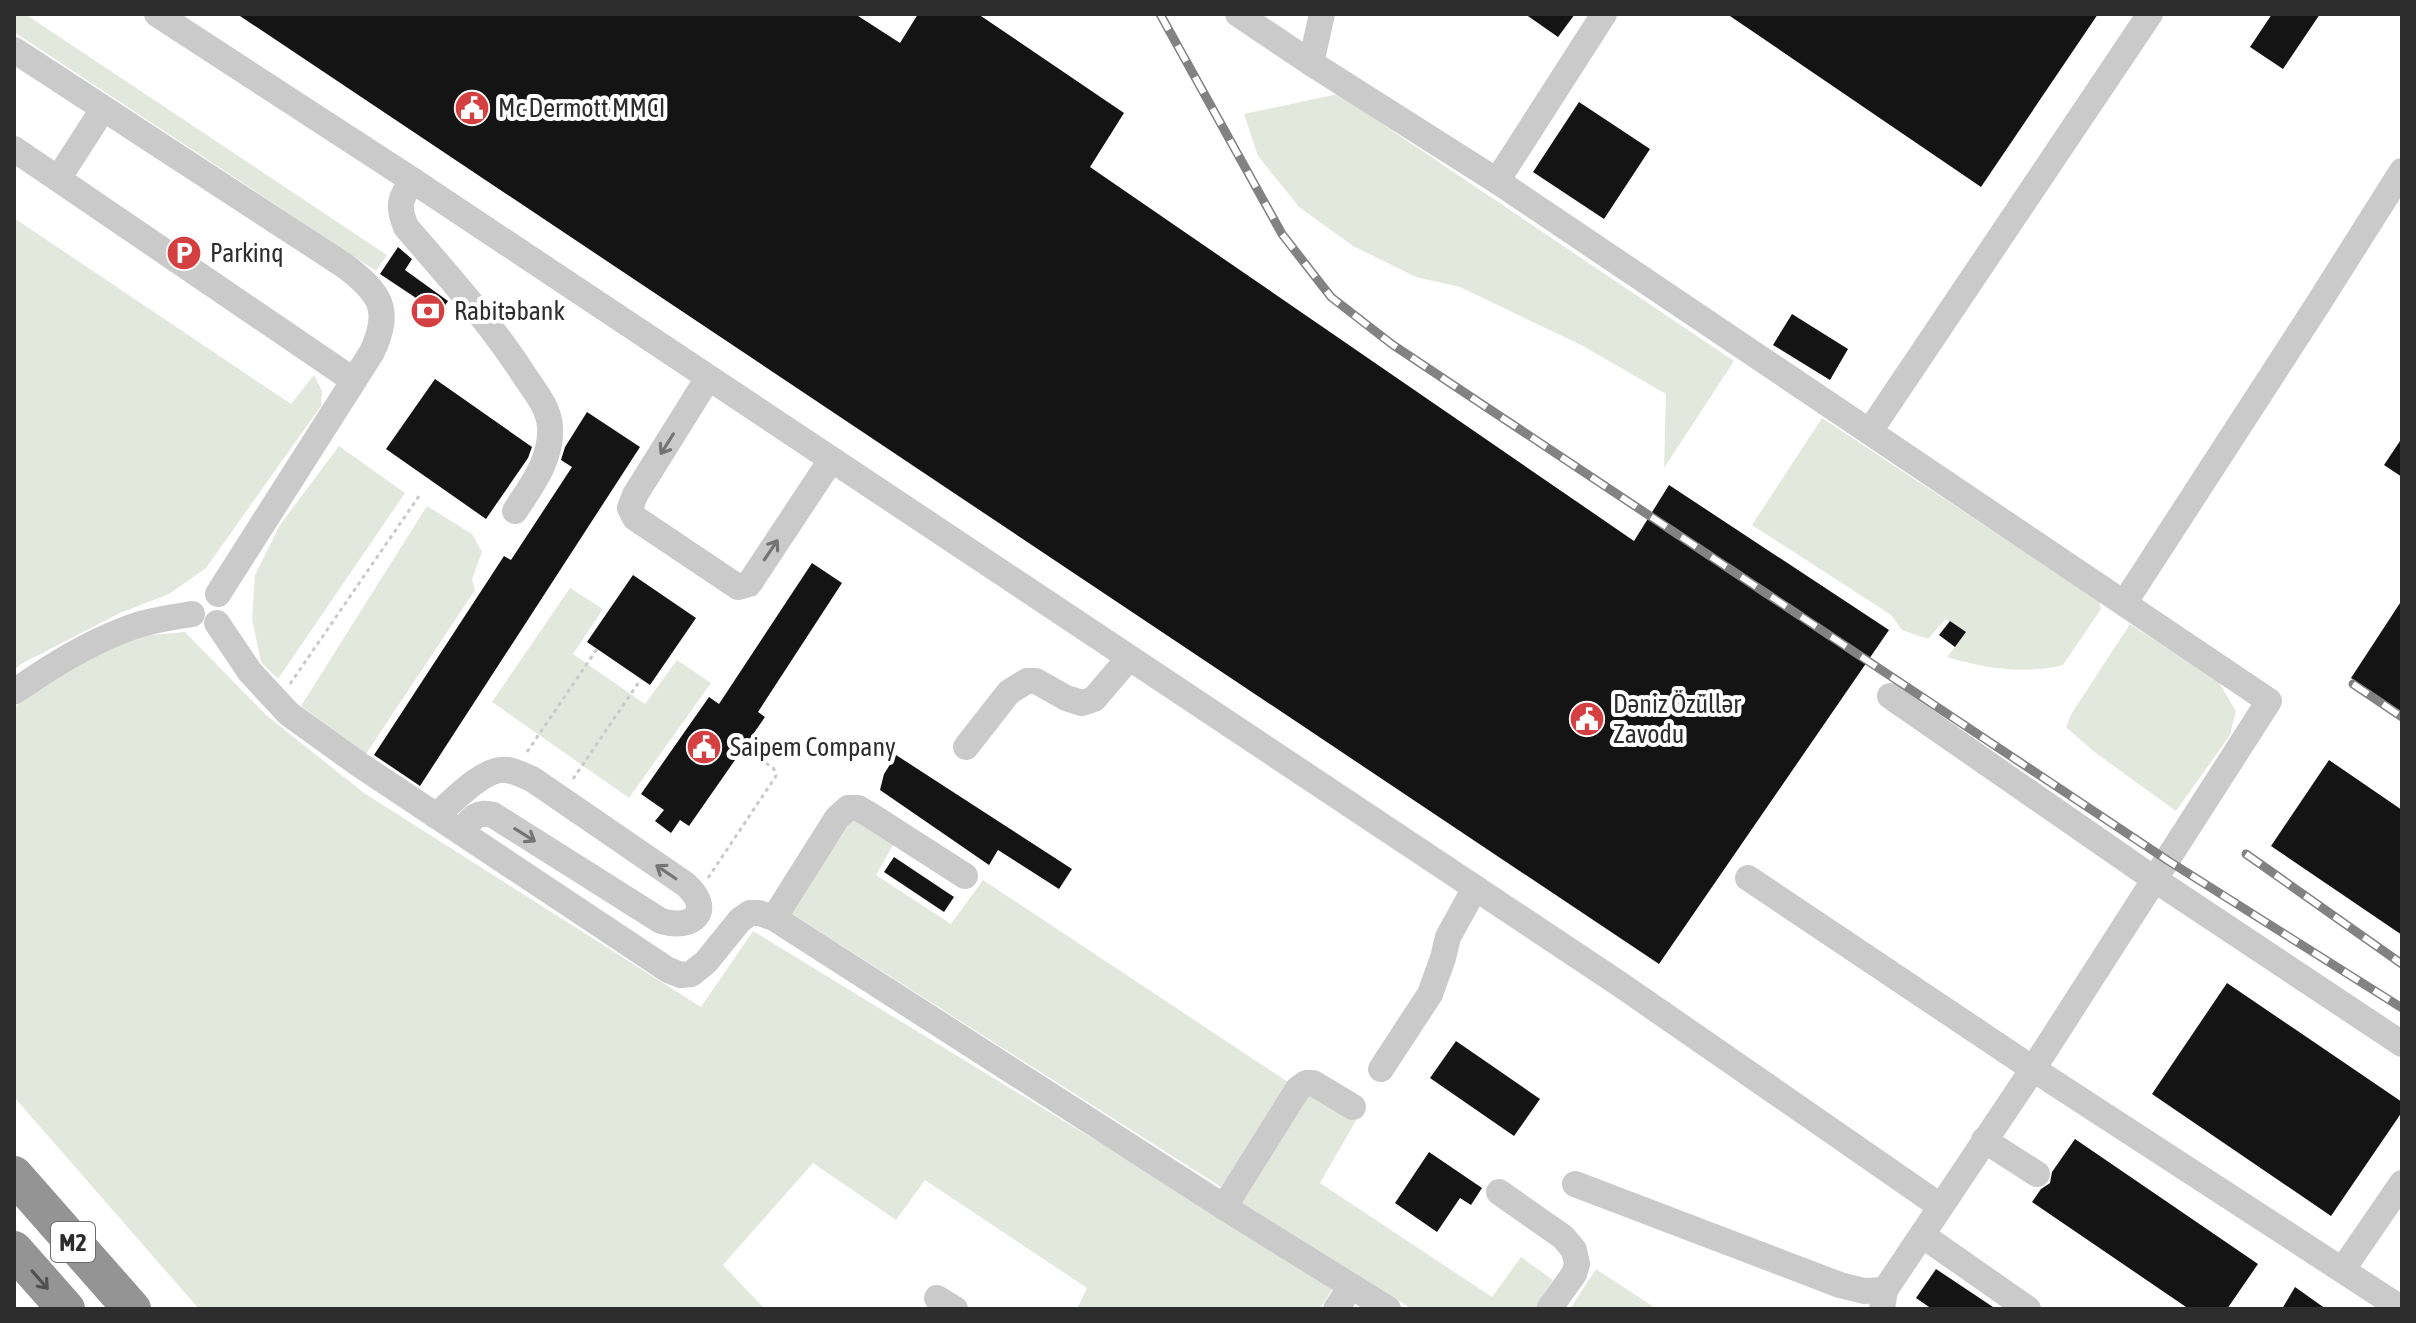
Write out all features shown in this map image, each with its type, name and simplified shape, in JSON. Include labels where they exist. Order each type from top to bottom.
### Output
[{"type":"highway","name":"M2","points":[[14,1175],[132,1309]]},
{"type":"highway","name":"M2","points":[[14,1250],[66,1309]]},
{"type":"street","points":[[157,14],[412,180],[1621,985],[1940,1206]]},
{"type":"street","points":[[1238,14],[1497,181],[2269,701],[2033,1069],[1940,1206],[1884,1300],[1575,1184]]},
{"type":"street","points":[[1311,63],[1322,14]]},
{"type":"street","points":[[1497,181],[1604,14]]},
{"type":"street","points":[[1870,431],[2150,14]]},
{"type":"street","points":[[14,50],[345,266],[363,280],[376,296],[382,312],[381,332],[372,352],[218,594]]},
{"type":"street","points":[[58,179],[103,109]]},
{"type":"street","points":[[14,149],[353,380]]},
{"type":"street","points":[[2125,602],[2402,171]]},
{"type":"street","points":[[412,180],[400,201],[406,227],[496,334],[548,415],[550,429],[545,459],[515,511]]},
{"type":"street","points":[[708,378],[635,495],[630,508],[635,518],[723,578],[738,587],[749,584],[831,460]]},
{"type":"street","points":[[211,591],[218,594],[225,605],[222,619],[202,625],[195,620],[191,607],[198,595],[211,591]]},
{"type":"street","points":[[14,692],[87,646],[126,629],[192,614]]},
{"type":"street","points":[[217,623],[250,672],[277,702],[360,765],[668,970],[681,975],[691,974],[706,962],[740,920],[750,913],[774,918],[1388,1309]]},
{"type":"street","points":[[966,747],[1009,692],[1027,681],[1036,681],[1082,703],[1094,699],[1129,658]]},
{"type":"street","points":[[1890,696],[2154,879],[2402,1044]]},
{"type":"street","points":[[436,816],[469,786],[489,773],[504,769],[514,771],[532,779],[695,893],[699,907],[695,918],[676,926],[661,921],[484,812],[473,817],[461,832]]},
{"type":"street","points":[[774,918],[837,818],[848,808],[858,808],[965,876]]},
{"type":"street","points":[[1748,878],[2033,1069],[2402,1309]]},
{"type":"street","points":[[1381,1069],[1430,994],[1448,937],[1475,888]]},
{"type":"street","points":[[1224,1207],[1298,1089],[1306,1083],[1313,1083],[1353,1107]]},
{"type":"street","points":[[1984,1140],[2037,1174]]},
{"type":"street","points":[[2343,1269],[2402,1183]]},
{"type":"street","points":[[1499,1192],[1563,1237],[1574,1250],[1577,1264],[1574,1274],[1549,1309]]},
{"type":"street","points":[[1922,1235],[2028,1309]]},
{"type":"street","points":[[1336,1309],[1351,1286]]},
{"type":"path","points":[[277,702],[419,496]]},
{"type":"path","points":[[514,771],[597,649]]},
{"type":"path","points":[[560,799],[641,679]]},
{"type":"path","points":[[695,893],[716,867],[776,776],[774,769],[744,747]]},
{"type":"shaded area","points":[[14,14],[25,14],[387,255],[376,271],[14,32]]},
{"type":"shaded area","points":[[1338,94],[1734,361],[1664,468],[1666,394],[1583,346],[1460,287],[1416,277],[1353,246],[1299,207],[1258,156],[1244,114]]},
{"type":"shaded area","points":[[14,218],[291,404],[314,375],[322,391],[321,406],[206,568],[169,594],[120,613],[14,670]]},
{"type":"shaded area","points":[[1822,418],[2099,601],[2101,609],[2063,665],[2034,670],[2004,669],[1947,657],[1966,633],[1946,619],[1928,639],[1902,630],[1891,615],[1752,525]]},
{"type":"shaded area","points":[[339,446],[405,493],[278,679],[261,662],[252,619],[255,575],[280,525]]},
{"type":"shaded area","points":[[427,506],[472,534],[482,552],[472,579],[475,590],[366,754],[301,706]]},
{"type":"shaded area","points":[[570,588],[603,609],[573,654],[645,704],[677,660],[711,683],[629,798],[492,702]]},
{"type":"shaded area","points":[[2130,624],[2218,681],[2236,711],[2230,735],[2176,811],[2093,751],[2066,727]]},
{"type":"shaded area","points":[[185,632],[266,715],[364,793],[701,1007],[753,931],[1334,1286],[1320,1309],[1077,1309],[1087,1288],[925,1180],[896,1220],[813,1163],[723,1265],[765,1309],[199,1309],[14,1097],[14,708],[72,665],[131,637]]},
{"type":"shaded area","points":[[855,815],[895,842],[876,875],[951,924],[983,880],[1288,1082],[1221,1187],[789,912]]},
{"type":"shaded area","points":[[1307,1089],[1357,1119],[1320,1183],[1492,1297],[1521,1257],[1553,1280],[1534,1309],[1412,1309],[1239,1201]]},
{"type":"shaded area","points":[[1596,1269],[1657,1309],[1570,1309]]},
{"type":"building","points":[[237,14],[855,14],[900,43],[918,14],[978,14],[1124,113],[1090,167],[1634,541],[1669,485],[1889,630],[1659,964]]},
{"type":"building","points":[[1525,14],[1575,14],[1558,37]]},
{"type":"building","points":[[1727,14],[2098,14],[1981,187]]},
{"type":"building","points":[[2272,14],[2320,14],[2283,69],[2250,47]]},
{"type":"building","points":[[1579,102],[1650,149],[1604,219],[1533,172]]},
{"type":"building","points":[[398,247],[412,259],[405,270],[448,301],[429,328],[412,317],[422,302],[380,274]]},
{"type":"building","points":[[1792,314],[1848,349],[1830,380],[1773,345]]},
{"type":"building","points":[[435,379],[532,447],[528,458],[486,519],[386,449]]},
{"type":"building","points":[[587,412],[640,447],[420,786],[374,755],[504,556],[511,560],[572,467],[561,460],[565,447]]},
{"type":"building","points":[[2402,438],[2402,477],[2384,465]]},
{"type":"building","points":[[812,563],[842,583],[758,712],[765,717],[689,826],[680,820],[671,833],[655,821],[664,810],[641,794],[709,697],[719,704]]},
{"type":"building","points":[[633,575],[696,618],[650,685],[587,642]]},
{"type":"building","points":[[2402,600],[2402,712],[2351,678]]},
{"type":"building","points":[[1950,621],[1966,632],[1955,647],[1939,635]]},
{"type":"building","points":[[896,755],[1072,869],[1059,889],[998,850],[989,865],[880,790],[884,774]]},
{"type":"building","points":[[2329,760],[2402,810],[2402,935],[2271,846]]},
{"type":"building","points":[[894,857],[954,897],[944,912],[884,872]]},
{"type":"building","points":[[2227,983],[2402,1102],[2402,1112],[2331,1216],[2152,1094]]},
{"type":"building","points":[[1456,1041],[1540,1099],[1514,1136],[1430,1078]]},
{"type":"building","points":[[2075,1139],[2258,1264],[2227,1309],[2189,1309],[2032,1202],[2041,1189],[2050,1183],[2052,1172]]},
{"type":"building","points":[[1429,1152],[1482,1188],[1471,1205],[1460,1198],[1437,1232],[1395,1203]]},
{"type":"building","points":[[1936,1269],[1996,1309],[1932,1309],[1916,1298]]},
{"type":"building","points":[[2295,1287],[2326,1309],[2282,1309]]},
{"type":"railway","points":[[1160,14],[1282,234],[1331,297],[1393,345],[2167,860],[2402,1008]]},
{"type":"railway","points":[[2353,684],[2402,717]]},
{"type":"railway","points":[[2246,854],[2402,964]]},
{"type":"place","name":"Mc Dermott MMCI","points":[[472,108]]},
{"type":"place","name":"Parkinq","points":[[184,253]]},
{"type":"place","name":"Rabitəbank","points":[[428,311]]},
{"type":"place","name":"Dəniz Özüllər Zavodu","points":[[1587,719]]},
{"type":"place","name":"Saipem Company","points":[[704,747]]}]
